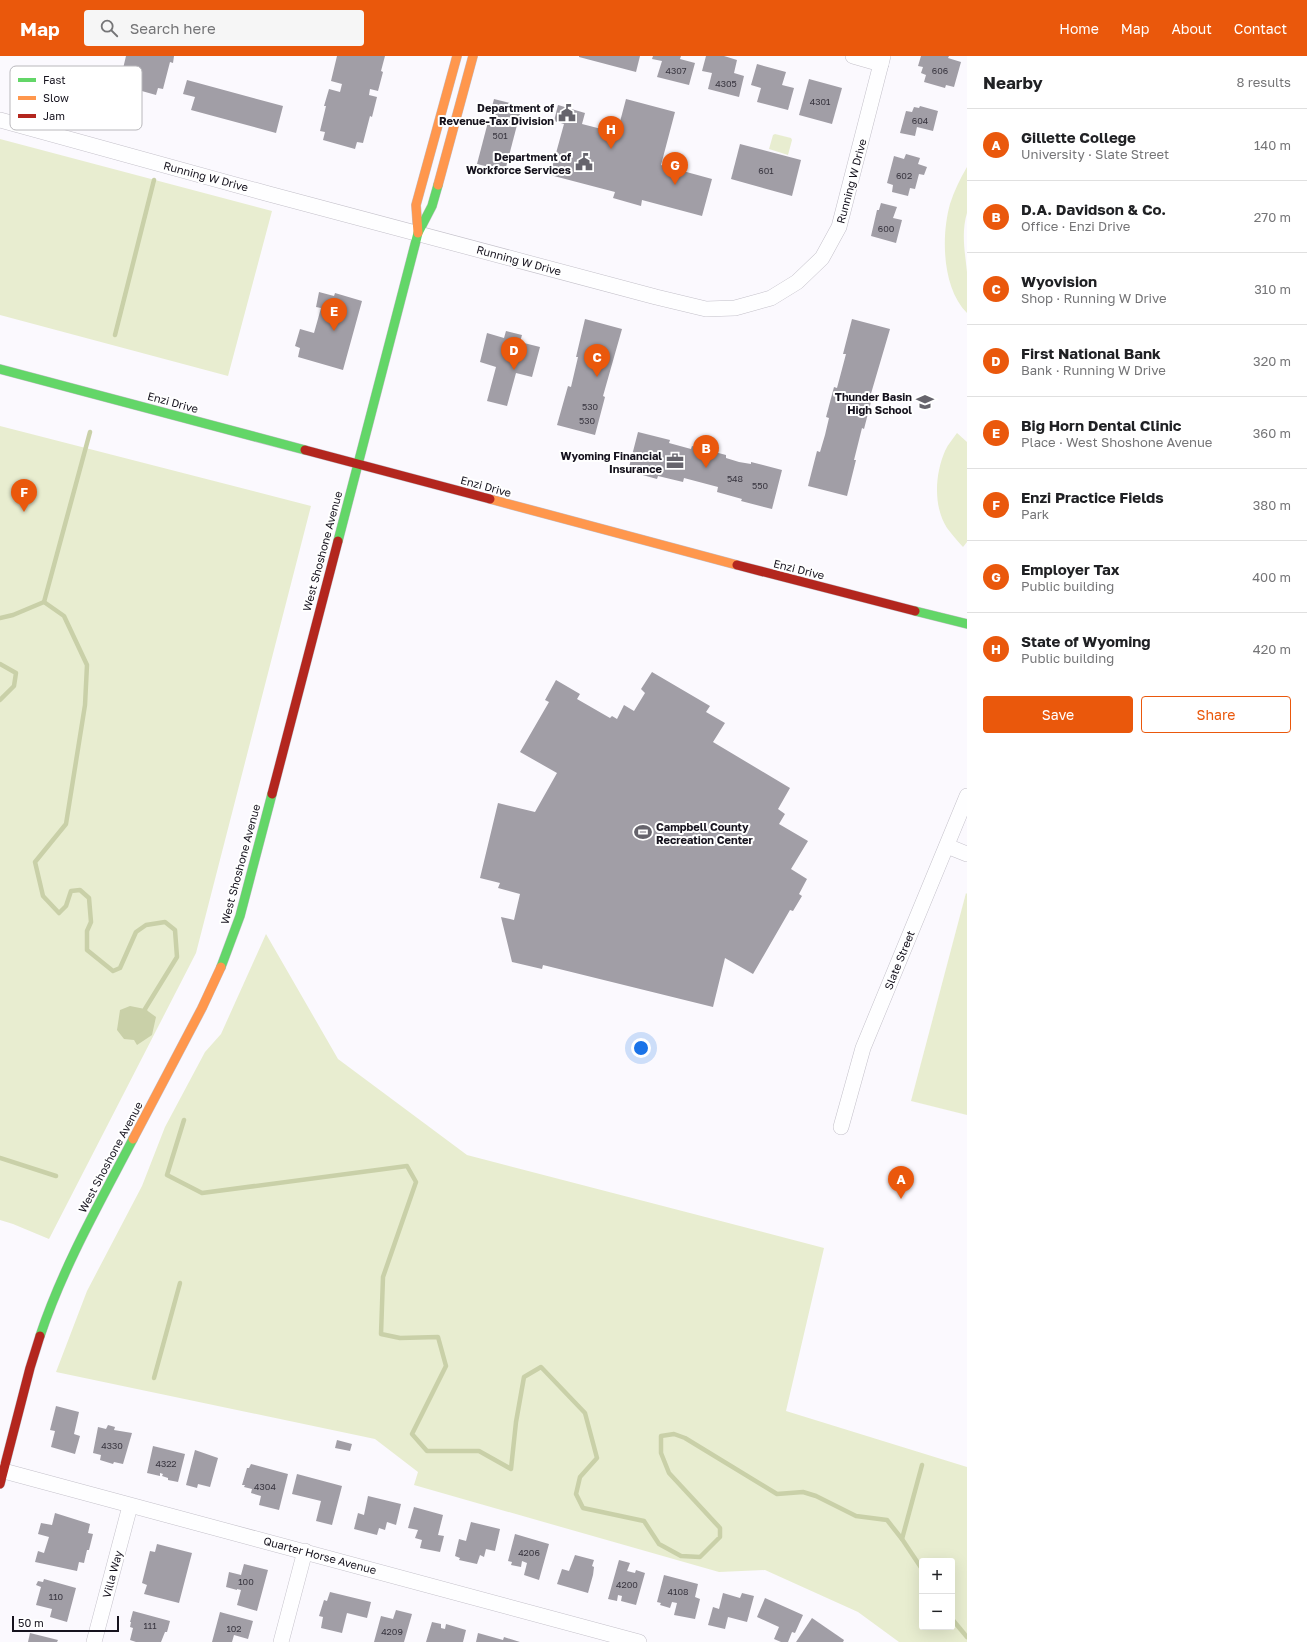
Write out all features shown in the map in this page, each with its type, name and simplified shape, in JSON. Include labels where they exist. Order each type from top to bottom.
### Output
[{"type":"street","points":[[418,233],[416,205],[457,56]]},
{"type":"street","points":[[418,233],[432,206],[473,56]]},
{"type":"street","points":[[853,56],[882,60]]},
{"type":"street","name":"Running W Drive","points":[[37,130],[706,309],[735,308],[771,298],[797,282],[822,258],[839,228],[882,60]]},
{"type":"street","name":"Running W Drive","points":[[0,120],[10,123]]},
{"type":"street","name":"West Shoshone Avenue","points":[[1,1475],[30,1368],[49,1309],[70,1259],[202,1008],[221,968],[240,916],[418,233]]},
{"type":"street","name":"Enzi Drive","points":[[0,369],[723,562],[967,624]]},
{"type":"street","name":"Slate Street","points":[[841,1127],[863,1048],[967,796]]},
{"type":"street","points":[[946,846],[967,854]]},
{"type":"street","name":"Quarter Horse Avenue","points":[[1,1475],[130,1506],[305,1551],[639,1642]]},
{"type":"street","name":"Villa Way","points":[[94,1642],[130,1506]]},
{"type":"street","points":[[281,1642],[305,1551]]},
{"type":"shaded area","points":[[775,134],[791,138],[792,140],[788,155],[769,149],[773,135]]},
{"type":"shaded area","points":[[0,139],[272,211],[228,376],[0,315]]},
{"type":"shaded area","points":[[967,167],[967,213],[964,235],[967,272],[967,313],[959,302],[948,276],[945,231],[953,194]]},
{"type":"shaded area","points":[[0,426],[311,506],[196,953],[49,1239],[0,1220]]},
{"type":"shaded area","points":[[957,433],[967,442],[967,542],[963,547],[947,528],[942,519],[939,510],[937,490],[939,470],[946,448]]},
{"type":"shaded area","points":[[966,893],[967,894],[967,1115],[911,1101]]},
{"type":"shaded area","points":[[266,934],[338,1059],[467,1155],[824,1248],[786,1411],[967,1467],[967,1642],[899,1642],[858,1612],[765,1570],[719,1572],[414,1485],[418,1472],[375,1439],[56,1372],[87,1291],[142,1186],[165,1127],[205,1052],[221,1034]]},
{"type":"shaded area","points":[[130,1006],[145,1009],[156,1017],[152,1035],[137,1045],[134,1040],[124,1039],[117,1030],[120,1010]]},
{"type":"building","points":[[126,56],[174,56],[173,63],[170,62],[163,89],[158,88],[156,95],[142,91],[142,66],[124,66]]},
{"type":"building","points":[[337,56],[385,56],[378,91],[370,89],[369,95],[377,97],[372,117],[370,116],[363,143],[357,142],[355,149],[323,140],[325,132],[320,131],[326,106],[324,106],[329,89],[340,92],[342,84],[331,81]]},
{"type":"building","points":[[579,56],[640,56],[636,72]]},
{"type":"building","points":[[653,56],[681,56],[680,59],[695,63],[689,85],[657,77],[662,61],[652,59]]},
{"type":"building","points":[[706,56],[724,56],[737,60],[734,73],[744,76],[739,97],[708,89],[712,73],[702,71]]},
{"type":"building","points":[[921,56],[949,56],[948,58],[961,62],[954,87],[946,85],[945,88],[924,82],[926,75],[921,73],[923,67],[918,66]]},
{"type":"building","points":[[757,64],[786,72],[782,85],[794,88],[788,110],[757,102],[761,88],[751,85]]},
{"type":"building","points":[[809,79],[842,88],[832,124],[799,115]]},
{"type":"building","points":[[187,80],[283,106],[276,133],[191,110],[195,97],[183,94]]},
{"type":"building","points":[[494,99],[522,106],[505,171],[477,164]]},
{"type":"building","points":[[626,99],[675,112],[661,165],[712,179],[702,216],[642,200],[641,206],[613,198],[615,192],[550,175],[564,124],[554,121],[558,105],[585,113],[582,124],[617,133]]},
{"type":"building","points":[[920,106],[938,111],[933,131],[917,127],[915,136],[900,133],[906,111],[912,112],[914,107],[919,108]]},
{"type":"building","points":[[740,144],[801,160],[792,196],[731,179]]},
{"type":"building","points":[[906,154],[920,158],[918,164],[927,167],[924,175],[919,174],[915,189],[910,188],[908,196],[892,192],[893,185],[887,183],[894,156],[904,159]]},
{"type":"building","points":[[881,203],[897,207],[893,218],[902,220],[896,243],[871,236],[877,210],[879,210]]},
{"type":"building","points":[[319,292],[334,296],[335,293],[362,301],[343,370],[298,357],[300,348],[295,346],[300,329],[314,333],[321,308],[316,307]]},
{"type":"building","points":[[585,319],[622,329],[603,396],[605,397],[595,435],[557,425],[568,386],[571,387]]},
{"type":"building","points":[[852,319],[890,329],[870,397],[872,398],[864,429],[862,428],[847,496],[808,486],[817,451],[820,452],[825,435],[829,418],[826,417],[834,387],[837,388],[846,354],[843,354]]},
{"type":"building","points":[[506,331],[522,335],[520,342],[540,347],[532,377],[516,373],[507,406],[487,401],[496,367],[480,362],[487,333],[504,338]]},
{"type":"building","points":[[638,432],[670,440],[669,443],[691,449],[692,446],[726,455],[726,458],[739,462],[751,464],[751,462],[782,470],[772,509],[741,501],[742,499],[717,492],[718,487],[684,478],[683,482],[658,476],[657,479],[628,471]]},
{"type":"building","name":"Campbell County Recreation Center","points":[[652,672],[710,706],[706,712],[725,723],[713,742],[790,788],[778,809],[785,814],[779,824],[808,841],[791,869],[807,879],[799,894],[802,896],[793,911],[790,910],[753,974],[725,958],[713,1007],[543,965],[542,969],[512,962],[501,917],[514,920],[520,894],[498,888],[500,883],[480,878],[498,803],[535,812],[557,773],[520,752],[549,702],[545,700],[556,680],[580,694],[577,699],[610,718],[612,716],[617,719],[624,705],[634,711],[645,693],[641,689]]},
{"type":"building","points":[[56,1406],[79,1412],[74,1434],[80,1436],[75,1454],[51,1447],[55,1431],[50,1430]]},
{"type":"building","points":[[108,1425],[115,1427],[114,1430],[132,1433],[123,1464],[114,1462],[113,1464],[100,1460],[101,1455],[93,1453],[98,1427],[106,1429]]},
{"type":"building","points":[[337,1440],[352,1444],[350,1451],[335,1448]]},
{"type":"building","points":[[153,1446],[185,1454],[178,1482],[168,1480],[168,1478],[162,1476],[163,1474],[160,1473],[160,1476],[147,1473]]},
{"type":"building","points":[[195,1450],[218,1458],[210,1487],[198,1484],[197,1488],[186,1485]]},
{"type":"building","points":[[251,1464],[288,1474],[279,1510],[259,1505],[261,1496],[251,1493],[252,1489],[242,1485],[247,1468],[249,1468]]},
{"type":"building","points":[[297,1474],[342,1486],[332,1525],[316,1521],[321,1501],[292,1494]]},
{"type":"building","points":[[368,1496],[401,1504],[396,1525],[387,1522],[385,1530],[379,1528],[377,1535],[354,1529],[358,1513],[364,1515]]},
{"type":"building","points":[[414,1507],[443,1515],[438,1535],[444,1536],[440,1552],[420,1548],[422,1540],[415,1538],[418,1530],[408,1528]]},
{"type":"building","points":[[55,1513],[90,1524],[88,1533],[93,1534],[89,1550],[87,1550],[84,1563],[79,1562],[77,1571],[35,1562],[38,1551],[44,1553],[49,1537],[38,1534],[41,1523],[52,1525]]},
{"type":"building","points":[[471,1522],[500,1529],[495,1551],[486,1549],[484,1557],[480,1555],[477,1564],[459,1560],[460,1558],[455,1556],[459,1539],[466,1541]]},
{"type":"building","points":[[515,1534],[549,1544],[539,1580],[524,1575],[527,1563],[522,1561],[521,1567],[511,1565],[512,1562],[508,1561]]},
{"type":"building","points":[[157,1544],[192,1553],[179,1603],[144,1594],[147,1585],[142,1583],[150,1551],[155,1552]]},
{"type":"building","points":[[575,1555],[594,1560],[592,1566],[594,1567],[593,1575],[588,1593],[557,1584],[562,1569],[569,1571]]},
{"type":"building","points":[[619,1560],[630,1563],[627,1571],[635,1573],[636,1570],[645,1573],[636,1605],[621,1601],[622,1596],[618,1595],[617,1601],[608,1599]]},
{"type":"building","points":[[244,1564],[268,1570],[257,1611],[237,1605],[241,1590],[226,1587],[229,1572],[241,1575]]},
{"type":"building","points":[[664,1575],[698,1584],[695,1597],[700,1599],[695,1619],[674,1615],[677,1603],[672,1602],[670,1608],[660,1605],[661,1603],[657,1602]]},
{"type":"building","points":[[44,1579],[76,1588],[67,1622],[50,1617],[52,1609],[36,1605],[41,1587],[36,1585],[38,1581],[43,1582]]},
{"type":"building","points":[[330,1592],[371,1602],[367,1618],[347,1613],[342,1633],[321,1628],[323,1617],[319,1616],[324,1600],[327,1601]]},
{"type":"building","points":[[723,1593],[740,1598],[742,1593],[754,1596],[747,1622],[728,1617],[725,1629],[708,1625],[713,1607],[719,1609]]},
{"type":"building","points":[[765,1598],[803,1615],[795,1633],[792,1632],[788,1642],[781,1642],[774,1639],[779,1627],[757,1617]]},
{"type":"building","points":[[396,1610],[412,1614],[404,1642],[374,1642],[381,1616],[393,1619]]},
{"type":"building","points":[[133,1611],[170,1621],[167,1632],[165,1632],[161,1642],[136,1642],[130,1640],[133,1628],[130,1627],[130,1622]]},
{"type":"building","points":[[220,1612],[253,1621],[248,1639],[234,1635],[232,1642],[212,1642]]},
{"type":"building","points":[[812,1618],[844,1640],[843,1642],[796,1642]]},
{"type":"building","points":[[432,1622],[441,1624],[441,1628],[445,1629],[446,1624],[466,1630],[463,1642],[426,1642]]},
{"type":"building","points":[[30,1633],[58,1640],[57,1642],[28,1642]]},
{"type":"building","points":[[478,1633],[503,1640],[504,1637],[520,1642],[476,1642]]},
{"type":"waterway","points":[[115,335],[154,180]]},
{"type":"waterway","points":[[44,602],[90,432]]},
{"type":"waterway","points":[[0,618],[13,615],[44,602],[64,616],[87,665],[85,705],[66,824],[35,862],[43,896],[59,913],[66,906],[71,891],[80,890],[89,898],[91,922],[87,931],[87,950],[113,971],[120,968],[136,932],[146,925],[165,922],[175,930],[177,957],[145,1009],[145,1015]]},
{"type":"waterway","points":[[0,664],[16,673],[14,686],[0,700]]},
{"type":"waterway","points":[[184,1120],[167,1175],[202,1193],[407,1166],[416,1182],[383,1277],[381,1334],[400,1338],[438,1337],[446,1366],[412,1434],[427,1451],[479,1451],[511,1469],[516,1422],[524,1377],[541,1367],[585,1413],[597,1458],[580,1477],[576,1494],[583,1508],[644,1521],[659,1544],[681,1556],[700,1557],[720,1537],[720,1528],[669,1473],[661,1453],[661,1436],[674,1434],[685,1438],[777,1494],[803,1492],[816,1496],[856,1516],[887,1520],[919,1564]]},
{"type":"waterway","points":[[0,1158],[56,1176]]},
{"type":"waterway","points":[[154,1378],[180,1283]]},
{"type":"waterway","points":[[902,1539],[922,1465]]},
{"type":"waterway","points":[[955,1623],[967,1637]]},
{"type":"traffic: fast","points":[[338,541],[418,233],[432,206],[438,185]]},
{"type":"traffic: fast","points":[[0,369],[305,450]]},
{"type":"traffic: fast","points":[[915,611],[967,624]]},
{"type":"traffic: fast","points":[[221,967],[240,916],[272,794]]},
{"type":"traffic: fast","points":[[40,1336],[59,1285],[133,1139]]},
{"type":"traffic: slow","points":[[418,233],[416,205],[457,56]]},
{"type":"traffic: slow","points":[[438,185],[473,56]]},
{"type":"traffic: slow","points":[[490,499],[737,565]]},
{"type":"traffic: slow","points":[[133,1139],[202,1008],[221,967]]},
{"type":"traffic: jam","points":[[305,450],[490,499]]},
{"type":"traffic: jam","points":[[272,794],[338,541]]},
{"type":"traffic: jam","points":[[737,565],[915,611]]},
{"type":"traffic: jam","points":[[0,1484],[30,1368],[40,1336]]},
{"type":"place","name":"Department of Revenue-Tax Division","points":[[567,113]]},
{"type":"place","name":"State of Wyoming","points":[[611,149]]},
{"type":"place","name":"Department of Workforce Services","points":[[584,162]]},
{"type":"place","name":"Employer Tax","points":[[675,185]]},
{"type":"place","name":"Big Horn Dental Clinic","points":[[334,331]]},
{"type":"place","name":"First National Bank","points":[[514,370]]},
{"type":"place","name":"Wyovision","points":[[597,377]]},
{"type":"place","name":"Thunder Basin High School","points":[[925,402]]},
{"type":"place","name":"Wyoming Financial Insurance","points":[[675,461]]},
{"type":"place","name":"D.A. Davidson & Co.","points":[[706,468]]},
{"type":"place","name":"Enzi Practice Fields","points":[[24,512]]},
{"type":"place","name":"Campbell County Recreation Center","points":[[643,832]]},
{"type":"place","name":"Gillette College","points":[[901,1199]]}]
